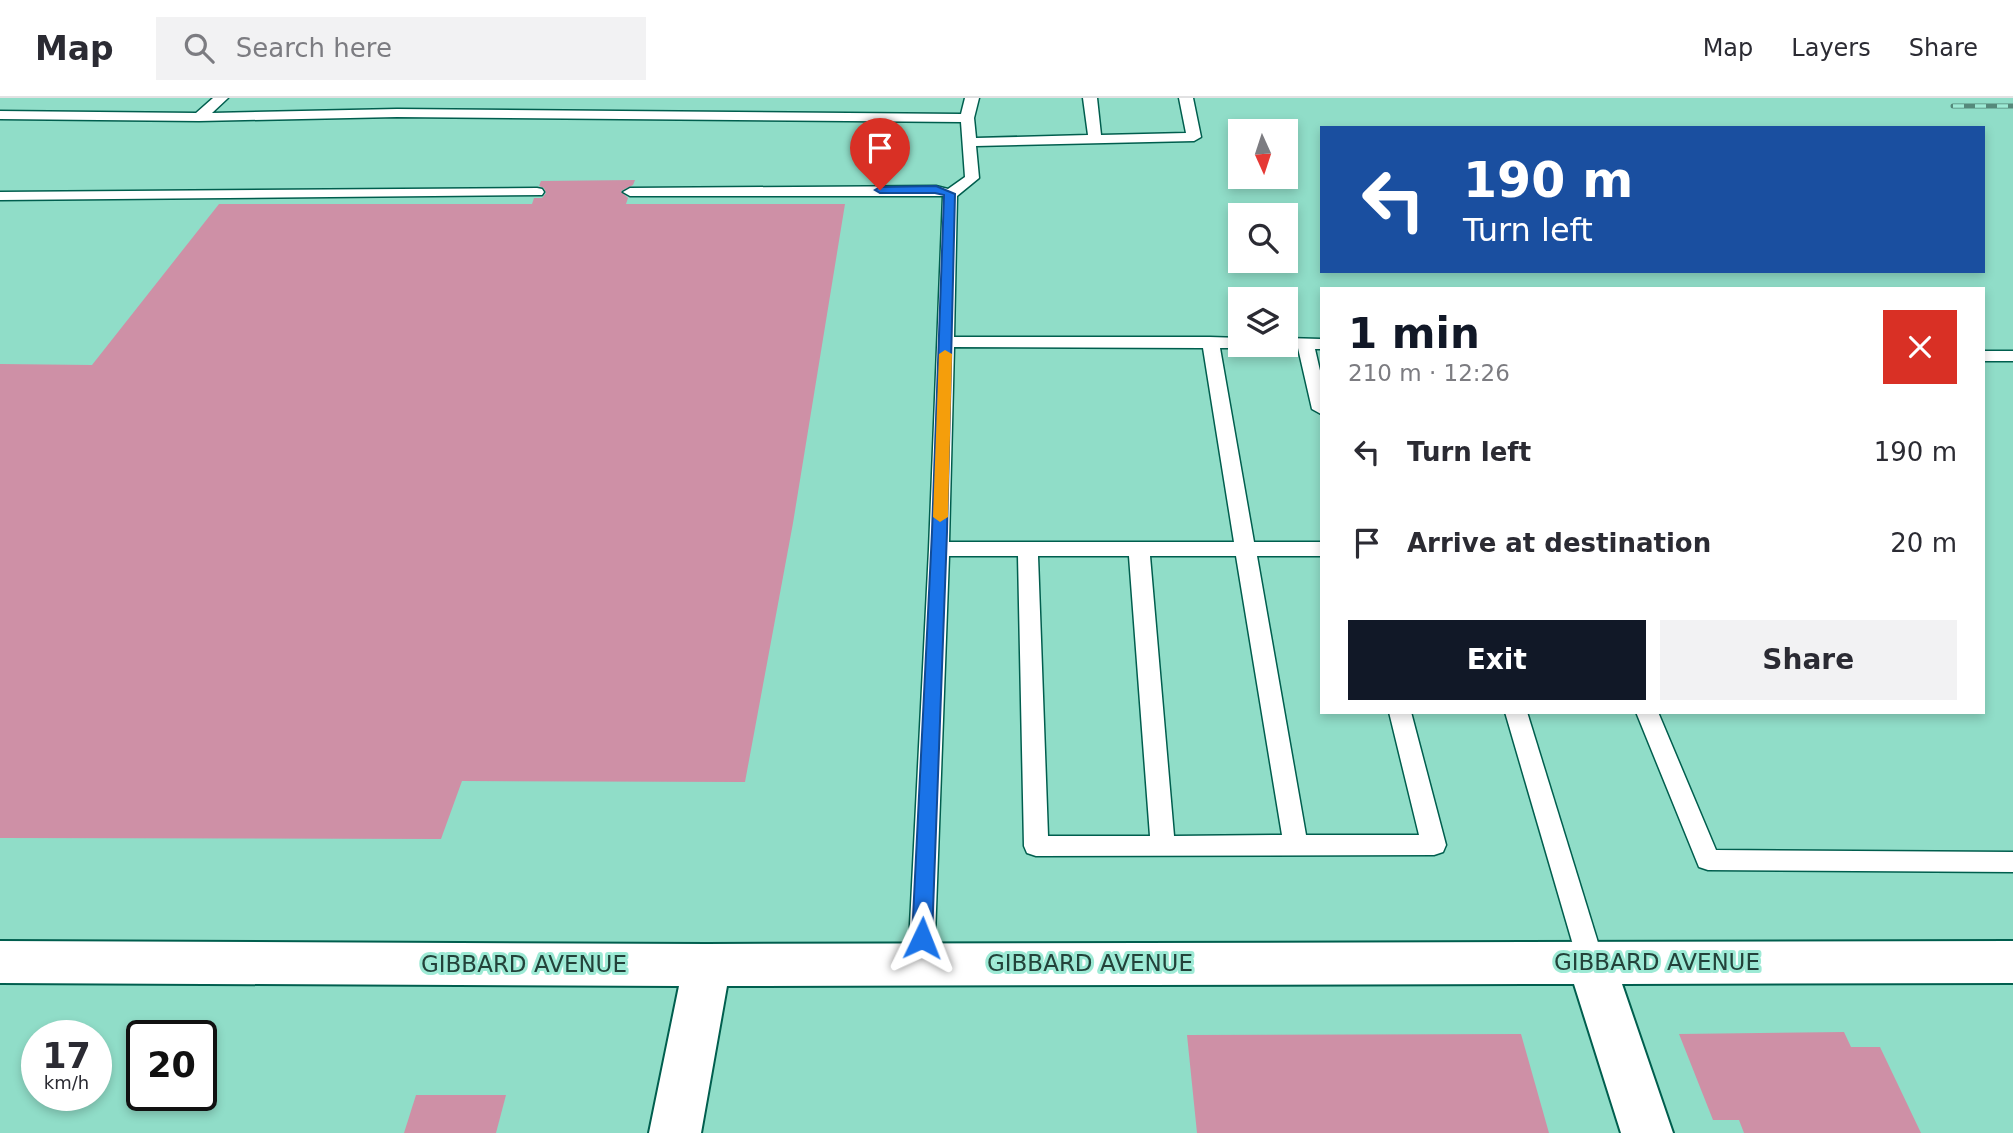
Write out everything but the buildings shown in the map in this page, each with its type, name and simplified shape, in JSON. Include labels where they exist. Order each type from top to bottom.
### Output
[{"type":"street","name":"GIBBARD AVENUE","points":[[0,962],[707,965],[2013,962]]},
{"type":"street","points":[[1591,962],[1647,1133]]},
{"type":"street","points":[[675,1133],[707,965]]},
{"type":"lane","points":[[199,117],[221,98]]},
{"type":"lane","points":[[950,194],[972,178],[967,118],[972,98]]},
{"type":"lane","points":[[1090,98],[1095,139]]},
{"type":"lane","points":[[969,142],[1194,137],[1186,98]]},
{"type":"lane","points":[[0,115],[199,117],[397,113],[967,118]]},
{"type":"lane","points":[[630,192],[936,190],[950,194]]},
{"type":"lane","points":[[0,196],[537,192]]},
{"type":"lane","points":[[921,964],[939,549],[950,194]]},
{"type":"lane","points":[[945,342],[1228,343]]},
{"type":"lane","points":[[1210,342],[1296,846]]},
{"type":"lane","points":[[1313,344],[1320,401]]},
{"type":"lane","points":[[1985,356],[2013,356]]},
{"type":"lane","points":[[1028,548],[1036,846],[1434,845],[1401,714]]},
{"type":"lane","points":[[939,549],[1320,549]]},
{"type":"lane","points":[[1139,549],[1163,847]]},
{"type":"lane","points":[[1517,714],[1591,962]]},
{"type":"lane","points":[[1648,714],[1708,860],[2013,862]]},
{"type":"railway","points":[[1953,106],[2013,106]]},
{"type":"slow traffic","points":[[940,517],[945,354]]},
{"type":"route","points":[[880,190],[936,190],[950,194],[940,532],[922,938]]}]
